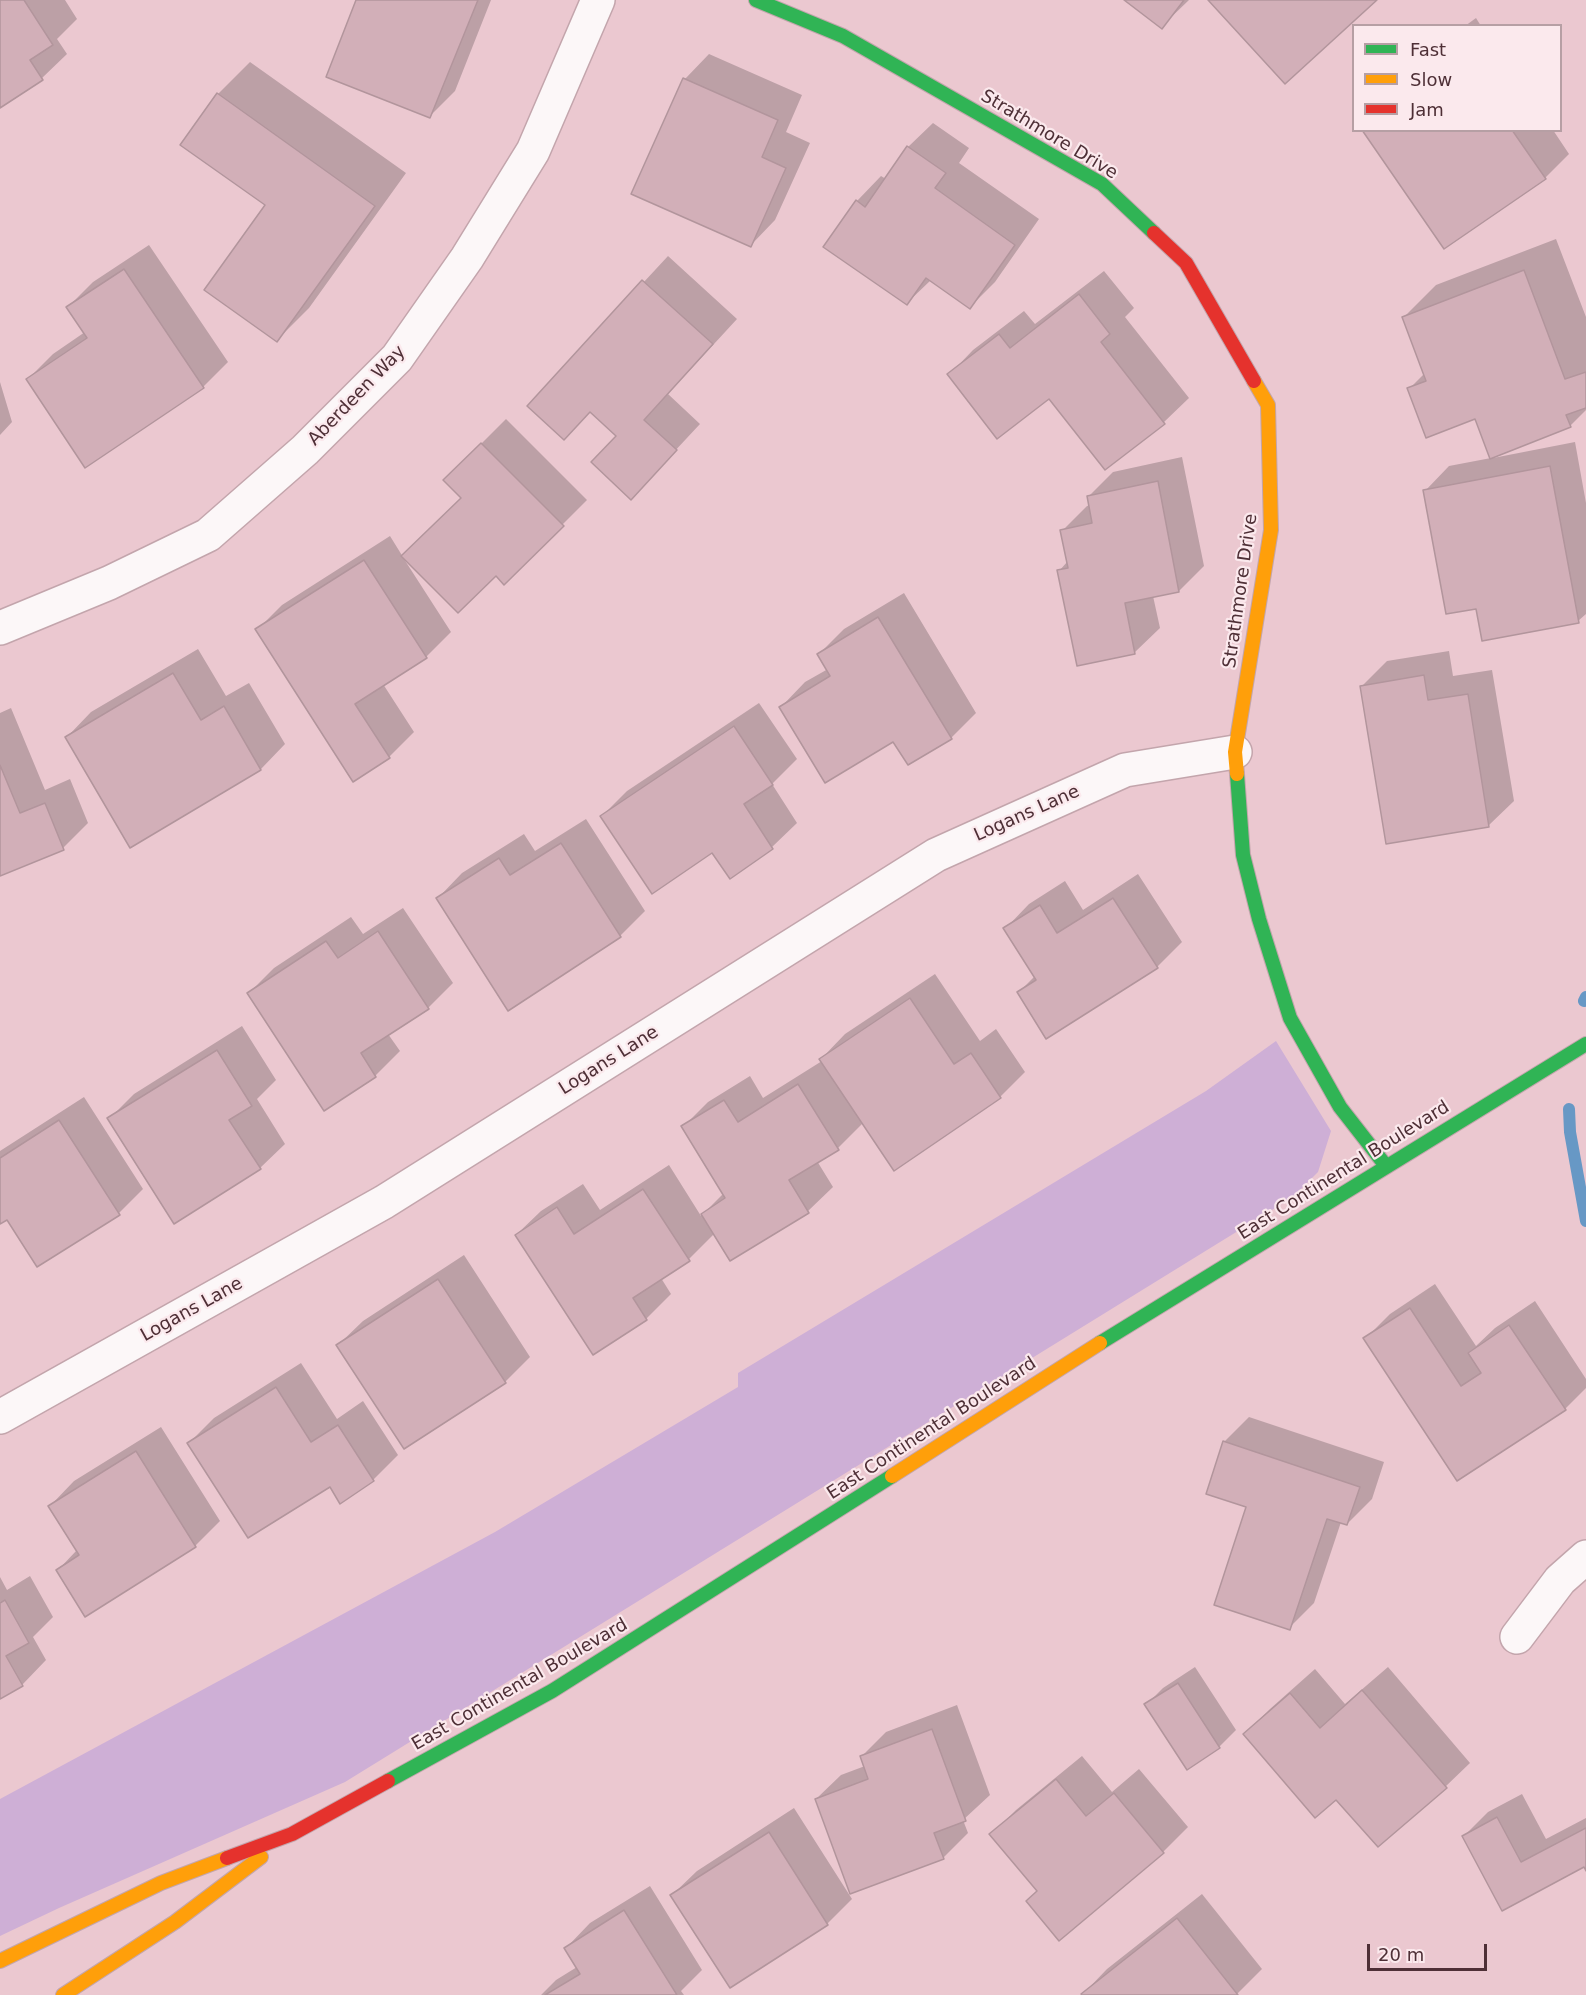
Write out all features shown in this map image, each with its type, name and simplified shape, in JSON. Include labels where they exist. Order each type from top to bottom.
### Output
[{"type":"main road","name":"Strathmore Drive","points":[[756,0],[843,36],[1102,184],[1186,263],[1268,405],[1271,530],[1235,752],[1243,855],[1259,919],[1290,1018],[1340,1107],[1386,1166]]},
{"type":"main road","name":"East Continental Boulevard","points":[[63,1995],[175,1922],[292,1834],[552,1691],[790,1542],[1026,1389],[1586,1044]]},
{"type":"main road","name":"East Continental Boulevard","points":[[0,1961],[161,1883],[292,1834]]},
{"type":"street","name":"Aberdeen Way","points":[[0,628],[109,583],[208,535],[305,450],[397,358],[467,258],[533,151],[598,0]]},
{"type":"street","name":"Logans Lane","points":[[0,1417],[384,1202],[936,855],[1125,770],[1235,752]]},
{"type":"street","points":[[1517,1637],[1560,1580],[1586,1557]]},
{"type":"shaded area","points":[[1276,1041],[1331,1131],[1318,1172],[1293,1197],[345,1782],[0,1936],[0,1799],[495,1532],[738,1387],[738,1373],[1206,1091]]},
{"type":"building","points":[[0,0],[24,0],[53,45],[30,60],[43,80],[0,108]]},
{"type":"building","points":[[356,0],[478,0],[430,118],[326,77]]},
{"type":"building","points":[[1124,0],[1184,0],[1162,29]]},
{"type":"building","points":[[1208,0],[1377,0],[1285,84]]},
{"type":"building","points":[[683,78],[778,120],[762,157],[786,168],[751,247],[631,194]]},
{"type":"building","points":[[217,93],[375,206],[277,342],[204,290],[265,205],[180,145]]},
{"type":"building","points":[[1363,132],[1513,132],[1546,179],[1444,249]]},
{"type":"building","points":[[907,146],[946,173],[935,188],[1015,245],[970,309],[926,278],[907,305],[823,247],[856,200],[865,207]]},
{"type":"building","points":[[124,269],[204,388],[85,468],[26,379],[87,338],[66,307]]},
{"type":"building","points":[[1524,270],[1565,379],[1586,372],[1586,408],[1566,415],[1571,427],[1490,459],[1475,419],[1426,438],[1407,388],[1426,381],[1402,317]]},
{"type":"building","points":[[642,280],[713,344],[644,420],[677,450],[631,500],[591,462],[616,436],[590,412],[564,440],[527,406]]},
{"type":"building","points":[[1079,294],[1110,334],[1101,342],[1165,424],[1105,470],[1049,399],[997,439],[947,374],[999,334],[1010,348]]},
{"type":"building","points":[[481,443],[564,526],[504,585],[496,576],[458,613],[401,556],[461,498],[443,480]]},
{"type":"building","points":[[1550,466],[1579,623],[1482,641],[1476,609],[1446,614],[1423,490]]},
{"type":"building","points":[[1158,481],[1179,592],[1125,603],[1135,654],[1077,666],[1057,570],[1068,568],[1060,530],[1092,523],[1087,496]]},
{"type":"building","points":[[364,560],[427,658],[355,704],[390,758],[353,782],[255,629]]},
{"type":"building","points":[[878,617],[952,739],[908,765],[893,742],[825,783],[779,707],[830,676],[817,654]]},
{"type":"building","points":[[173,673],[201,720],[224,706],[261,770],[130,848],[65,737]]},
{"type":"building","points":[[1424,675],[1428,700],[1468,694],[1489,827],[1386,844],[1360,686]]},
{"type":"building","points":[[734,726],[773,785],[744,804],[773,849],[730,879],[712,853],[652,894],[600,816]]},
{"type":"building","points":[[0,765],[20,813],[45,803],[64,850],[0,876]]},
{"type":"building","points":[[561,843],[621,937],[508,1011],[436,898],[499,858],[510,875]]},
{"type":"building","points":[[1113,898],[1158,968],[1046,1039],[1017,992],[1036,980],[1003,928],[1040,905],[1057,933]]},
{"type":"building","points":[[378,931],[429,1009],[361,1053],[376,1077],[324,1111],[247,993],[326,941],[338,958]]},
{"type":"building","points":[[910,998],[954,1064],[971,1053],[1001,1098],[894,1171],[819,1059]]},
{"type":"building","points":[[217,1050],[252,1106],[229,1120],[261,1169],[174,1224],[107,1118]]},
{"type":"building","points":[[798,1084],[839,1150],[789,1180],[809,1213],[730,1261],[701,1214],[725,1198],[681,1126],[724,1100],[738,1122]]},
{"type":"building","points":[[59,1120],[120,1215],[37,1267],[7,1220],[0,1224],[0,1158]]},
{"type":"building","points":[[643,1189],[690,1261],[633,1298],[647,1320],[593,1355],[515,1235],[557,1207],[574,1234]]},
{"type":"building","points":[[438,1279],[506,1383],[404,1449],[336,1345]]},
{"type":"building","points":[[1410,1308],[1461,1386],[1481,1373],[1468,1353],[1509,1325],[1566,1410],[1457,1481],[1363,1338]]},
{"type":"building","points":[[276,1387],[311,1442],[338,1425],[374,1481],[340,1504],[330,1487],[248,1538],[187,1443]]},
{"type":"building","points":[[1223,1441],[1360,1487],[1347,1525],[1327,1519],[1290,1630],[1214,1605],[1246,1507],[1206,1494]]},
{"type":"building","points":[[136,1451],[196,1547],[85,1617],[56,1570],[79,1555],[48,1506]]},
{"type":"building","points":[[5,1600],[29,1643],[6,1656],[23,1686],[0,1699],[0,1603]]},
{"type":"building","points":[[1178,1683],[1220,1748],[1187,1770],[1144,1704]]},
{"type":"building","points":[[1362,1690],[1447,1788],[1378,1847],[1336,1800],[1315,1818],[1243,1734],[1290,1693],[1320,1728]]},
{"type":"building","points":[[932,1729],[966,1821],[934,1833],[944,1859],[850,1894],[815,1799],[868,1779],[860,1756]]},
{"type":"building","points":[[1056,1779],[1086,1816],[1114,1793],[1164,1853],[1059,1941],[1026,1901],[1037,1891],[989,1834]]},
{"type":"building","points":[[1497,1817],[1521,1862],[1586,1828],[1586,1871],[1584,1867],[1502,1911],[1462,1836]]},
{"type":"building","points":[[769,1832],[828,1925],[730,1988],[670,1895]]},
{"type":"building","points":[[624,1910],[677,1995],[545,1995],[580,1974],[564,1948]]},
{"type":"building","points":[[1177,1918],[1238,1995],[1081,1994]]},
{"type":"waterway","points":[[1584,1001],[1586,997]]},
{"type":"waterway","points":[[1569,1109],[1570,1132],[1586,1221]]},
{"type":"traffic: fast","points":[[756,0],[843,36],[1102,184],[1154,233]]},
{"type":"traffic: fast","points":[[1237,774],[1243,855],[1259,919],[1290,1018],[1340,1107],[1386,1166]]},
{"type":"traffic: fast","points":[[1100,1343],[1586,1044]]},
{"type":"traffic: fast","points":[[388,1781],[552,1691],[892,1476]]},
{"type":"traffic: slow","points":[[1237,774],[1235,752],[1271,530],[1268,405],[1254,381]]},
{"type":"traffic: slow","points":[[892,1476],[1100,1343]]},
{"type":"traffic: slow","points":[[63,1995],[175,1922],[261,1857]]},
{"type":"traffic: slow","points":[[0,1961],[161,1883],[227,1858]]},
{"type":"traffic: jam","points":[[1154,233],[1186,263],[1254,381]]},
{"type":"traffic: jam","points":[[227,1858],[292,1834],[388,1781]]}]
